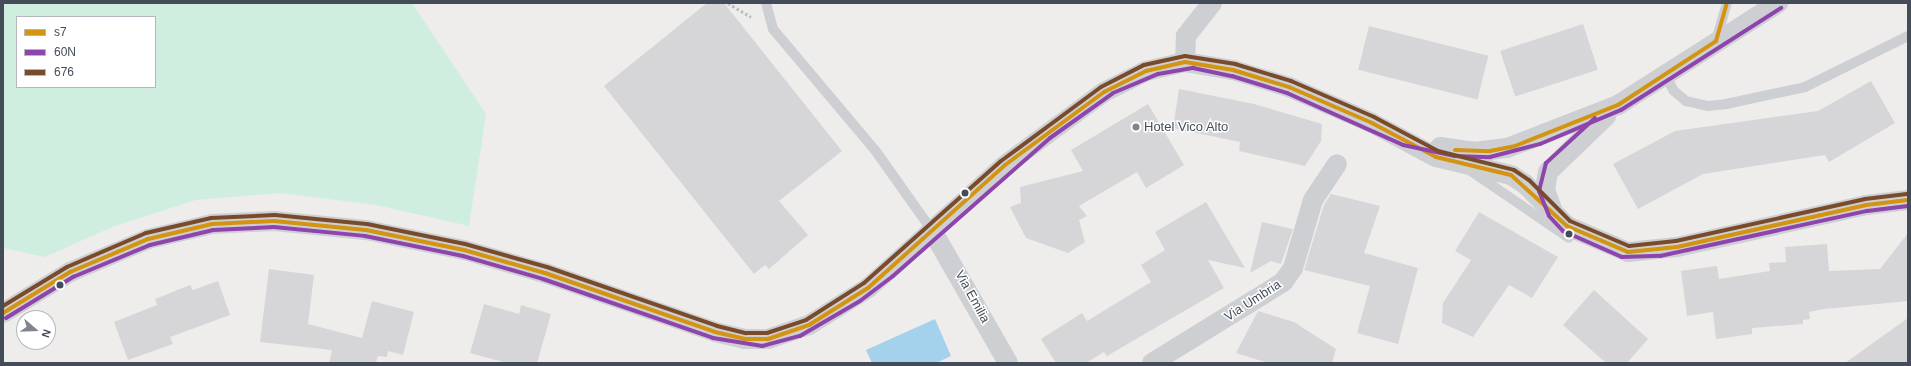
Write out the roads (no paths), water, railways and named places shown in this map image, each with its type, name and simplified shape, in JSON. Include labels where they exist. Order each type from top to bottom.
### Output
[{"type":"street","points":[[1185,62],[1186,36],[1212,3]]},
{"type":"street","points":[[1554,213],[1545,190],[1548,172],[1618,105],[1716,41],[1778,3]]},
{"type":"street","points":[[3,313],[64,274],[148,239],[229,222],[289,221],[366,230],[471,252],[544,272],[715,332],[760,340],[797,331],[845,304],[889,272],[1027,148],[1104,92],[1141,73],[1185,62],[1216,65],[1289,87],[1404,139],[1436,157],[1516,178],[1571,229],[1612,247],[1632,252],[1654,251],[1866,205],[1908,200]]},
{"type":"street","points":[[1404,139],[1456,150],[1494,150],[1538,138],[1618,105]]},
{"type":"street","name":"Via Umbria","points":[[1152,363],[1283,282],[1293,268],[1313,200],[1337,164]]},
{"type":"street","name":"Via Emilia","points":[[933,232],[1008,363]]},
{"type":"lane","points":[[766,3],[773,29],[875,150],[933,232]]},
{"type":"lane","points":[[1716,41],[1727,3]]},
{"type":"lane","points":[[1664,75],[1678,95],[1693,103],[1717,106],[1756,100],[1816,83],[1908,36]]},
{"type":"lane","points":[[1462,164],[1567,236],[1612,247]]},
{"type":"water","points":[[935,319],[951,356],[936,363],[872,363],[866,350]]},
{"type":"place","name":"Hotel Vico Alto","points":[[1136,127]]}]
